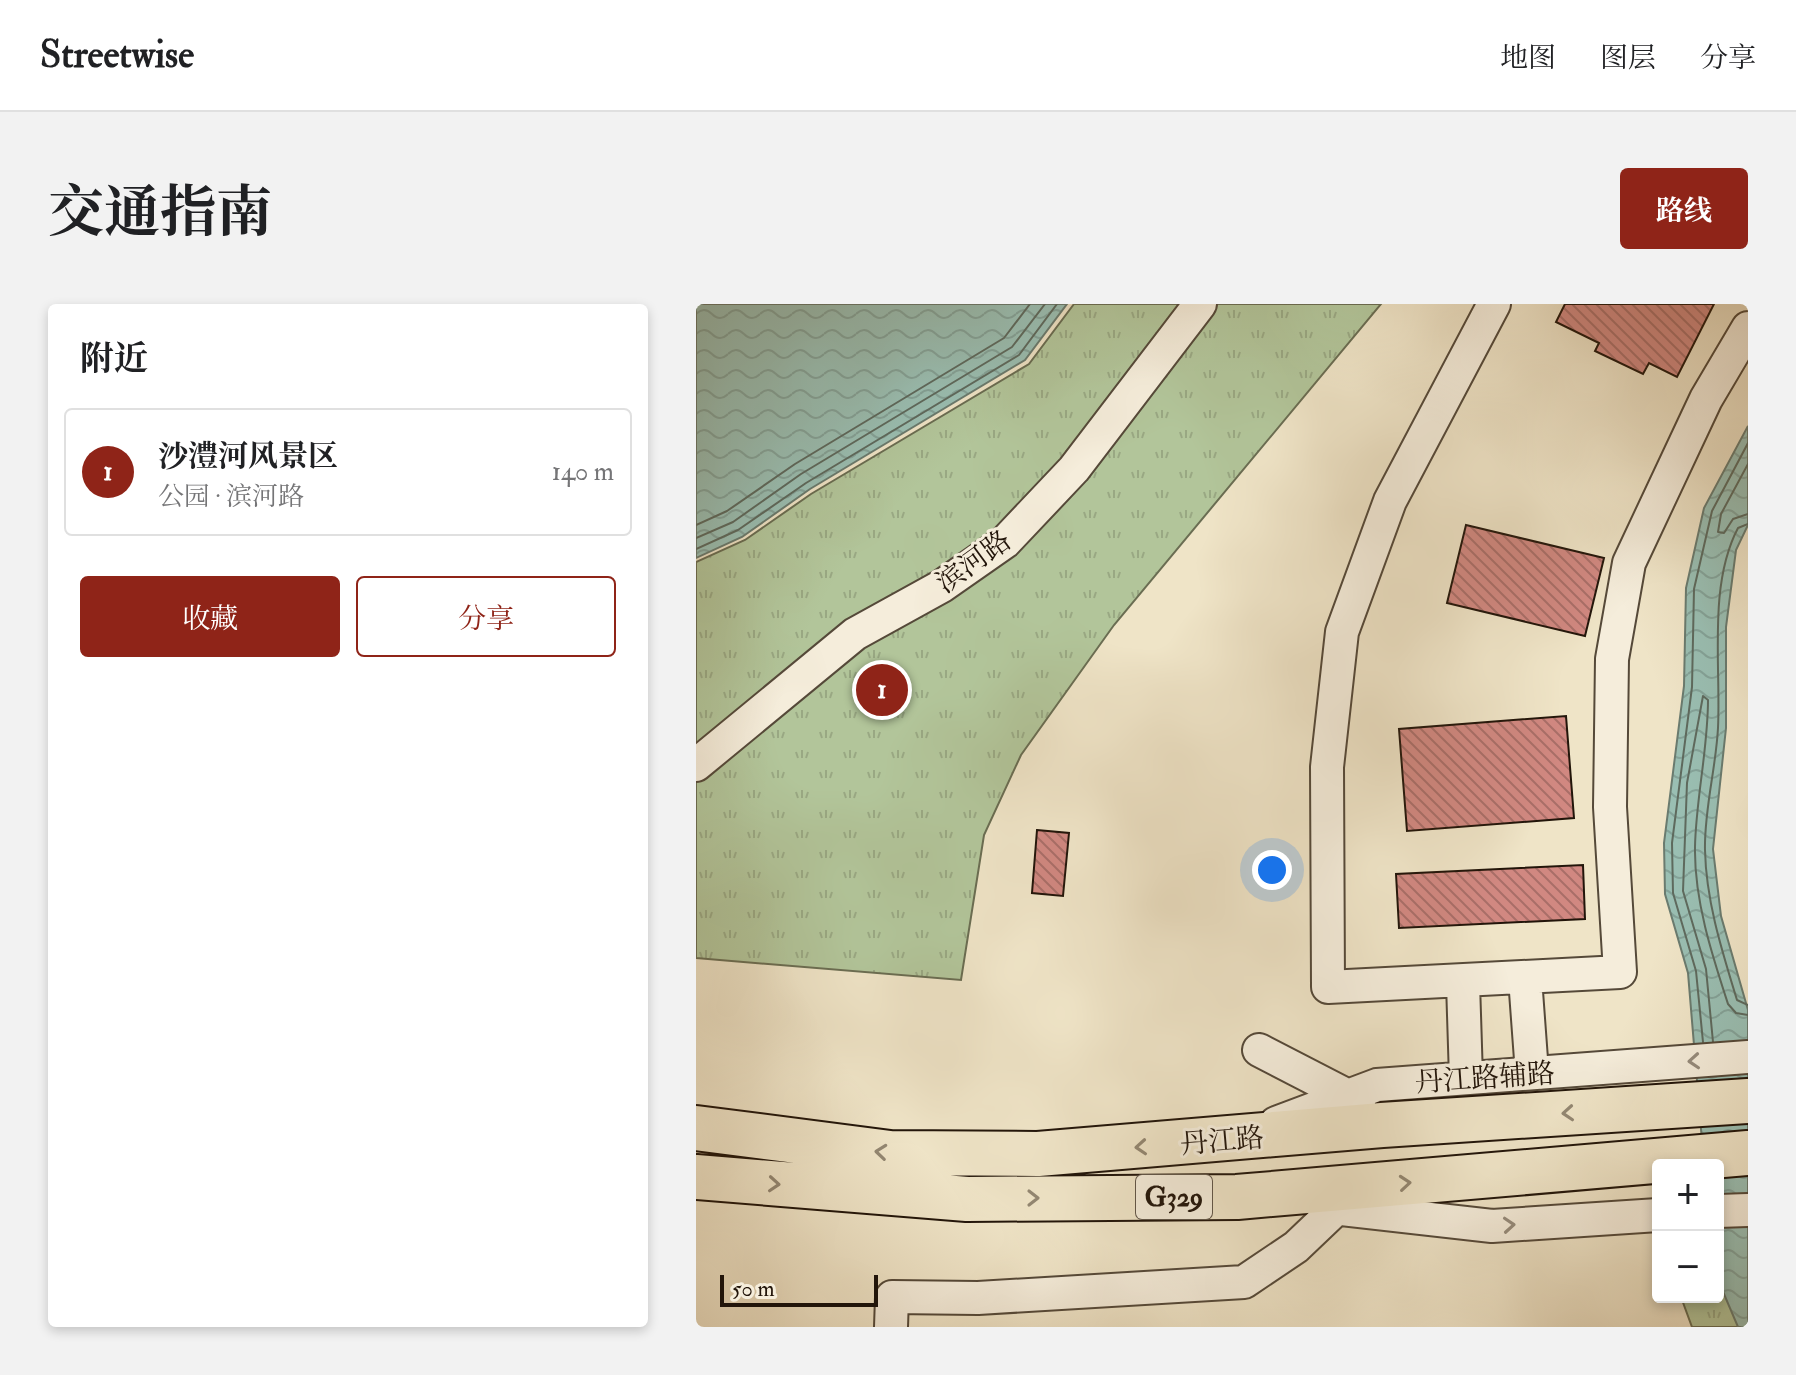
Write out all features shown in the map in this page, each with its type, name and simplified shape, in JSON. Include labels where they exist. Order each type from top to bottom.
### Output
[{"type":"highway","name":"丹江路","points":[[696,1128],[890,1153],[1038,1154],[1382,1125],[1748,1101]]},
{"type":"highway","name":"丹江路","points":[[696,1177],[967,1199],[1348,1197],[1652,1161],[1748,1153]]},
{"type":"street","name":"滨河路","points":[[696,765],[855,634],[942,586],[1005,542],[1074,469],[1200,304]]},
{"type":"street","points":[[1494,304],[1390,501],[1342,632],[1327,767],[1328,987],[1463,983],[1620,972],[1610,807],[1612,659],[1629,563],[1706,399],[1748,328]]},
{"type":"street","points":[[1525,978],[1532,1073]]},
{"type":"street","points":[[1463,983],[1466,1078]]},
{"type":"street","points":[[1259,1050],[1348,1096],[1382,1125]]},
{"type":"street","name":"丹江路辅路","points":[[1232,1140],[1377,1085],[1748,1057]]},
{"type":"street","points":[[892,1312],[929,1313],[1244,1282],[1296,1247],[1348,1197],[1492,1226],[1652,1215]]},
{"type":"street","points":[[1724,1211],[1748,1210]]},
{"type":"green space","points":[[1074,304],[1381,304],[1114,625],[1021,755],[984,835],[961,980],[696,958],[696,562],[745,540],[811,494],[1029,364]]},
{"type":"green space","points":[[1724,1252],[1748,1327],[1692,1327],[1683,1303],[1724,1303]]},
{"type":"water","points":[[696,304],[1067,304],[1025,360],[810,489],[742,537],[696,558]]},
{"type":"water","points":[[1748,426],[1748,525],[1736,550],[1726,627],[1726,728],[1713,849],[1721,916],[1748,1010],[1748,1327],[1738,1327],[1724,1294],[1724,1159],[1704,1159],[1688,973],[1665,894],[1664,843],[1684,686],[1686,588],[1704,508]]},
{"type":"building","points":[[1565,304],[1714,304],[1677,377],[1649,363],[1643,374],[1595,351],[1599,343],[1556,322]]},
{"type":"building","points":[[1466,525],[1604,558],[1585,636],[1447,603]]},
{"type":"building","points":[[1566,716],[1574,818],[1407,831],[1399,729]]},
{"type":"building","points":[[1037,830],[1069,833],[1063,896],[1032,893]]},
{"type":"building","points":[[1583,865],[1585,919],[1399,928],[1396,874]]},
{"type":"place","name":"沙澧河风景区","points":[[882,690]]}]
